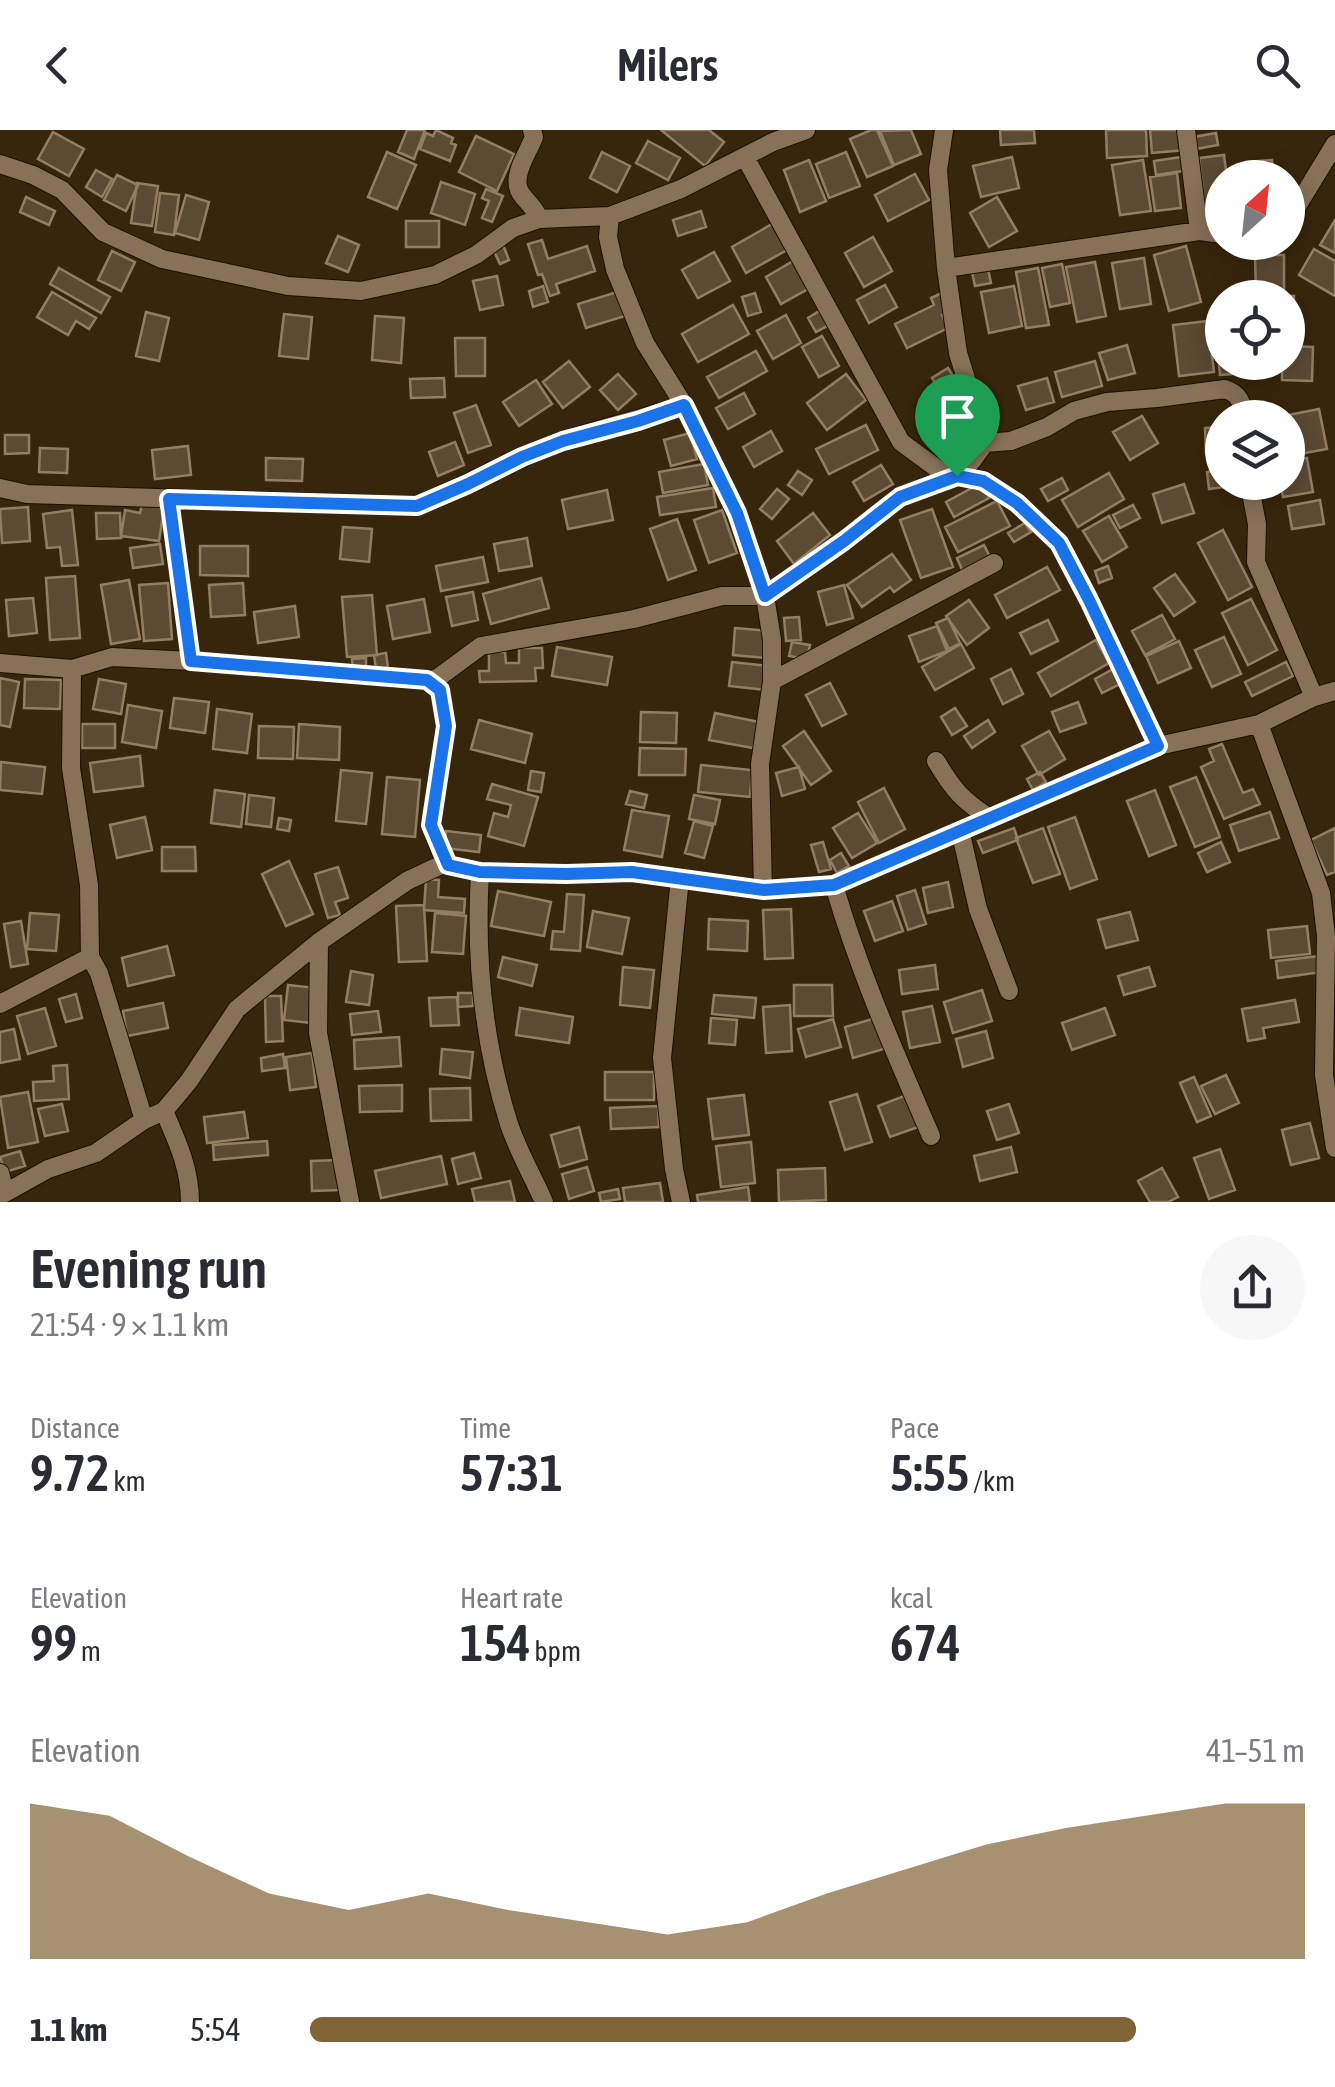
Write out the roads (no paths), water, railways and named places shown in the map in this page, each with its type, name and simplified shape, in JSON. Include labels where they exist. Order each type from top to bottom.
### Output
[{"type":"street","points":[[532,130],[534,137],[517,176],[517,186],[539,219]]},
{"type":"street","points":[[0,164],[62,190],[103,232],[162,259],[288,286],[360,291],[435,276],[476,255],[512,228],[539,219],[610,216],[681,189],[773,142],[806,130]]},
{"type":"street","points":[[0,663],[72,670],[112,657],[428,681],[439,678],[481,646],[634,618],[722,596],[765,596],[900,497],[957,476],[985,444],[984,427],[958,353],[946,268],[938,170],[944,130]]},
{"type":"street","points":[[1186,130],[1199,232]]},
{"type":"street","points":[[1305,194],[1335,144]]},
{"type":"street","points":[[744,157],[901,442],[939,470],[983,481],[1017,503],[1059,543],[1158,746]]},
{"type":"street","points":[[610,216],[608,237],[616,269],[645,343],[684,405],[737,513],[765,596],[772,640],[772,681],[760,764],[764,890]]},
{"type":"street","points":[[946,268],[1205,233]]},
{"type":"street","points":[[985,444],[1011,441],[1074,412],[1107,402],[1225,388],[1241,400]]},
{"type":"street","points":[[0,488],[27,494],[417,506],[563,441],[684,405]]},
{"type":"street","points":[[169,499],[191,661]]},
{"type":"street","points":[[1252,500],[1257,524],[1256,562],[1314,697]]},
{"type":"street","points":[[772,681],[994,563]]},
{"type":"street","points":[[72,670],[71,768],[89,884],[90,957],[99,973],[144,1120]]},
{"type":"street","points":[[428,681],[440,690],[446,726],[431,825],[448,865],[480,872],[632,872],[764,890],[834,885],[1158,746],[1259,724],[1335,691]]},
{"type":"street","points":[[1259,724],[1328,890],[1326,936],[1335,1148]]},
{"type":"street","points":[[936,760],[953,790],[991,820]]},
{"type":"street","points":[[960,830],[978,909],[1009,992]]},
{"type":"street","points":[[0,1173],[3,1192],[48,1169],[96,1153],[164,1111],[189,1081],[237,1008],[271,978],[407,880],[445,862]]},
{"type":"street","points":[[480,872],[481,998],[492,1058],[510,1127],[544,1202]]},
{"type":"street","points":[[680,878],[662,1058],[674,1169],[682,1202]]},
{"type":"street","points":[[834,885],[872,999],[930,1136]]},
{"type":"street","points":[[319,942],[318,1033],[350,1202]]},
{"type":"street","points":[[0,1004],[90,957]]},
{"type":"street","points":[[164,1111],[184,1158],[190,1202]]}]
